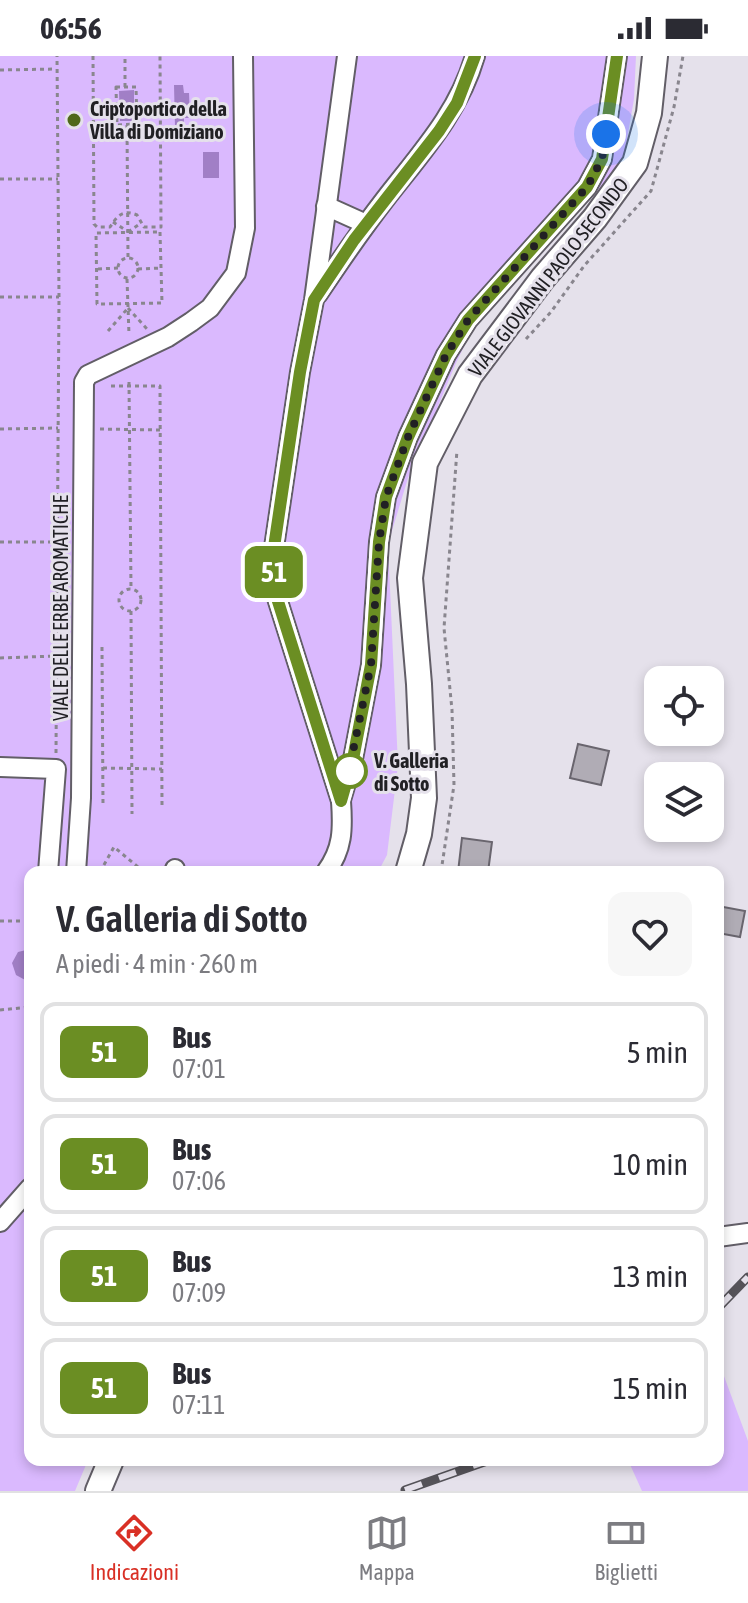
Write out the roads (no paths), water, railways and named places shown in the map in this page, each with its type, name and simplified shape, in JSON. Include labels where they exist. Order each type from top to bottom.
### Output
[{"type":"main road","name":"VIALE GIOVANNI PAOLO SECONDO","points":[[410,866],[419,834],[424,798],[410,578],[425,463],[470,375],[635,163],[649,113],[655,56]]},
{"type":"main road","points":[[98,1491],[108,1466]]},
{"type":"street","name":"VIALE DELLE ERBE AROMATICHE","points":[[77,866],[84,388],[88,375],[97,379],[210,308],[236,273],[245,228],[243,56]]},
{"type":"street","points":[[331,865],[343,833],[341,801],[276,595],[273,554],[314,300],[347,56]]},
{"type":"street","points":[[314,300],[366,224],[439,131],[457,103],[475,56]]},
{"type":"street","points":[[341,801],[353,759],[371,665],[379,542],[386,497],[408,437],[446,355],[468,320],[587,187],[602,159],[617,56]]},
{"type":"street","points":[[326,206],[366,224]]},
{"type":"street","points":[[0,767],[56,769],[48,866]]},
{"type":"street","points":[[0,1222],[24,1195]]},
{"type":"street","points":[[724,1235],[745,1229]]},
{"type":"railway","points":[[724,1302],[748,1277]]},
{"type":"railway","points":[[405,1490],[473,1466]]},
{"type":"place","name":"Criptoportico della Villa di Domiziano","points":[[74,120]]},
{"type":"place","name":"V. Galleria di Sotto","points":[[350,771]]}]
